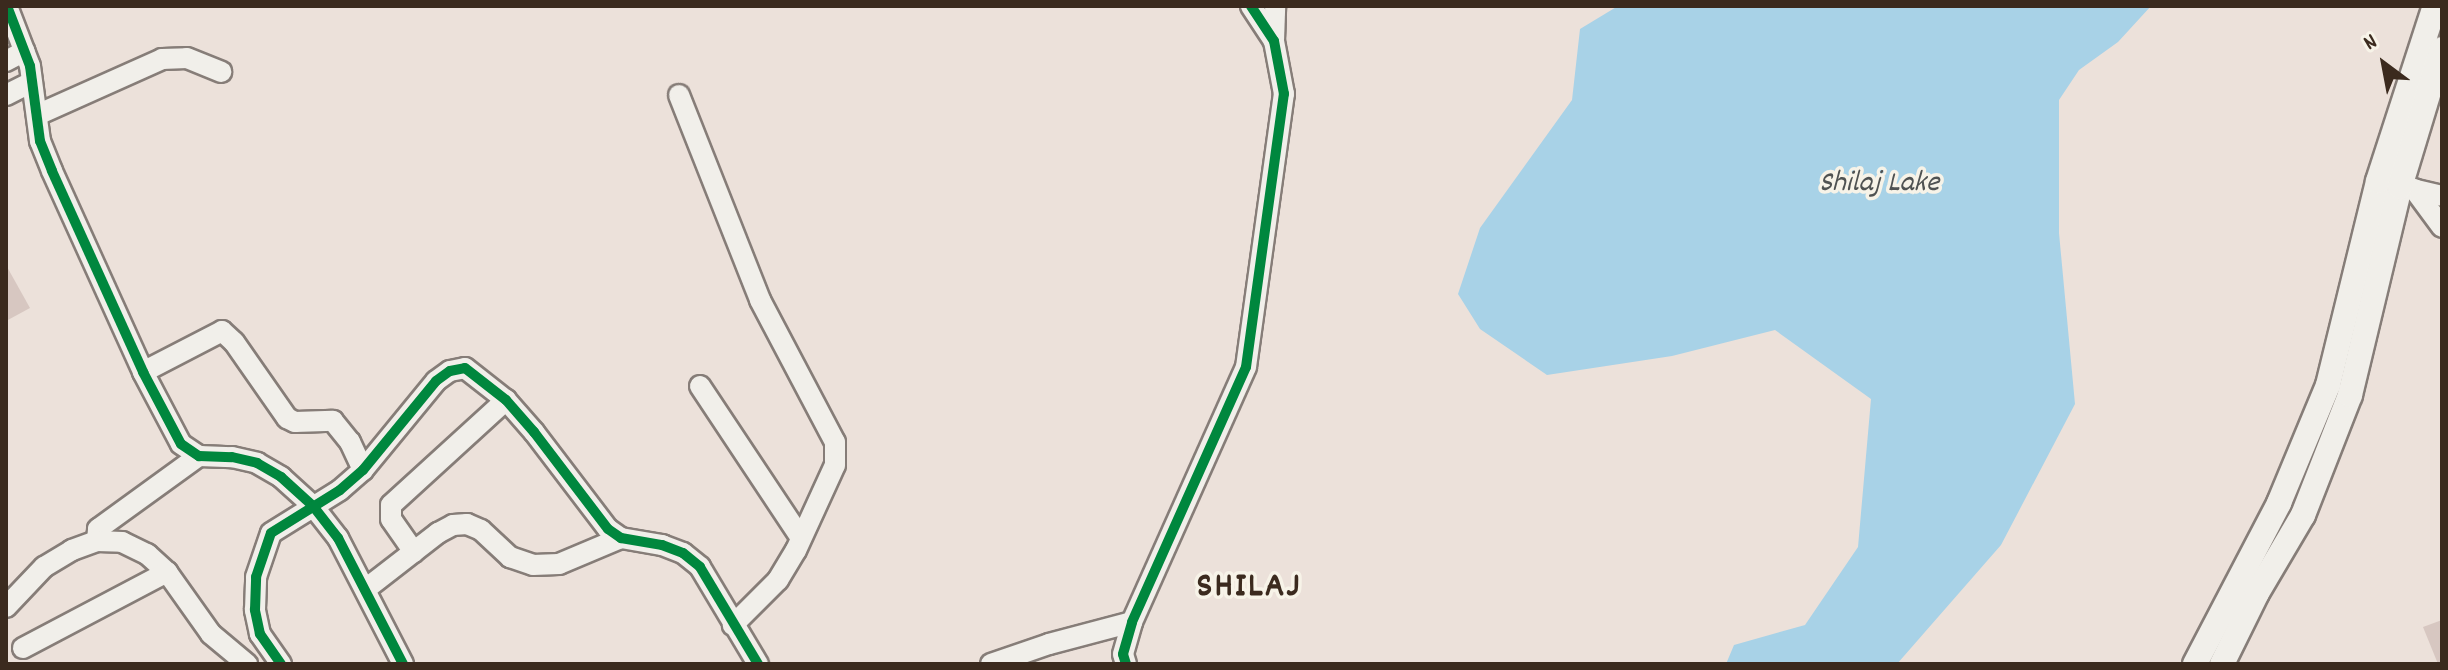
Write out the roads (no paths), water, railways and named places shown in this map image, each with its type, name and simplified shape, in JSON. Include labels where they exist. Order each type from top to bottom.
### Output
[{"type":"main road","points":[[2195,664],[2279,503],[2328,385],[2378,181],[2435,6]]},
{"type":"main road","points":[[2222,664],[2257,593],[2303,515],[2350,395],[2442,49]]},
{"type":"street","points":[[7,6],[25,51],[40,141],[143,372],[181,444],[199,456],[232,457],[257,463],[281,477],[313,506],[338,538],[367,588],[403,664]]},
{"type":"street","points":[[1251,6],[1274,41]]},
{"type":"street","points":[[1122,661],[1132,622],[1246,367],[1284,94],[1274,41],[1275,6]]},
{"type":"street","points":[[6,61],[25,51]]},
{"type":"street","points":[[37,115],[162,59],[187,58],[221,72]]},
{"type":"street","points":[[6,95],[31,82]]},
{"type":"street","points":[[679,95],[760,300],[835,442],[835,465],[778,580],[733,625]]},
{"type":"street","points":[[2407,188],[2442,196]]},
{"type":"street","points":[[2407,188],[2442,227]]},
{"type":"street","points":[[143,372],[222,331],[234,342],[287,418],[295,422],[333,421],[350,442],[363,470]]},
{"type":"street","points":[[281,664],[260,634],[255,610],[256,577],[271,533],[363,470],[409,412],[450,371],[465,368],[476,373],[506,400],[608,529],[621,538],[662,545],[683,553],[700,567],[758,664]]},
{"type":"street","points":[[700,386],[801,538]]},
{"type":"street","points":[[414,552],[391,519],[391,505],[506,400]]},
{"type":"street","points":[[97,541],[98,529],[199,456]]},
{"type":"street","points":[[367,588],[438,533],[467,524],[481,530],[510,557],[533,565],[559,564],[621,538]]},
{"type":"street","points":[[6,607],[44,567],[97,541],[122,542],[147,554],[167,572],[211,634],[247,664]]},
{"type":"street","points":[[23,648],[167,572]]},
{"type":"street","points":[[991,664],[1049,644],[1132,622]]},
{"type":"water","name":"Shilaj Lake","points":[[1618,6],[2151,6],[2118,42],[2079,70],[2059,100],[2059,233],[2075,404],[2001,545],[1897,664],[1726,664],[1734,645],[1805,625],[1858,547],[1871,399],[1775,330],[1672,356],[1547,375],[1480,329],[1458,294],[1480,228],[1572,100],[1580,29]]},
{"type":"district","name":"SHILAJ","points":[[1249,589]]}]
